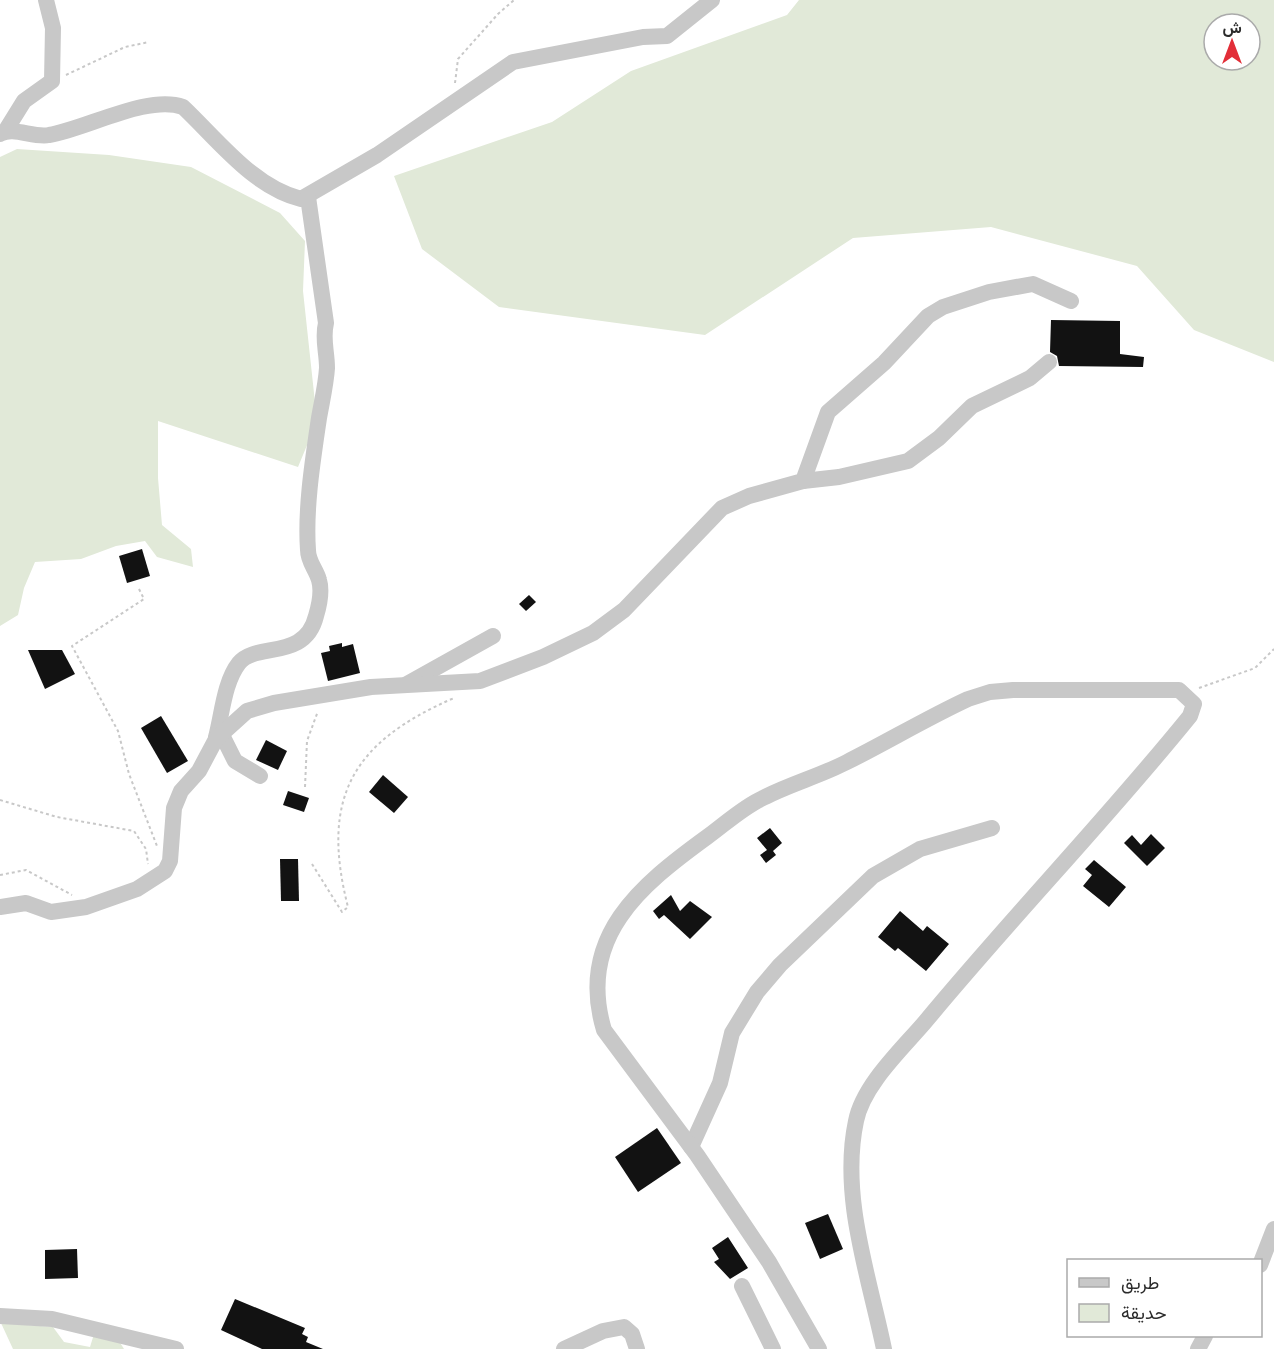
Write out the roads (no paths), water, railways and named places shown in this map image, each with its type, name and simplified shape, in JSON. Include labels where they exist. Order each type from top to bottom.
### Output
[{"type":"street","points":[[46,0],[54,28],[52,81],[24,101],[3,132],[48,136],[153,106],[174,104],[183,107],[268,185],[286,195],[301,199],[308,197],[513,62],[643,37],[667,36],[712,0]]},
{"type":"street","points":[[0,907],[26,903],[51,912],[92,905],[150,882],[168,867],[174,808],[181,791],[199,771],[218,736],[231,676],[237,665],[249,656],[282,650],[298,641],[312,627],[320,581],[310,562],[308,530],[315,449],[327,368],[323,337],[326,323],[308,197]]},
{"type":"street","points":[[803,482],[828,412],[884,363],[927,316],[943,307],[989,292],[1033,284],[1071,301]]},
{"type":"street","points":[[218,736],[237,718],[255,708],[371,687],[480,681],[586,638],[642,594],[674,556],[722,508],[749,496],[803,482],[839,477],[908,461],[939,438],[972,406],[1030,378],[1049,362]]},
{"type":"street","points":[[404,686],[493,636]]},
{"type":"street","points":[[819,1349],[769,1262],[691,1147],[612,1044],[600,1016],[598,980],[606,942],[620,916],[640,889],[662,869],[759,799],[839,766],[979,695],[1013,690],[1173,689],[1185,694],[1194,704],[1190,716],[960,979],[873,1085],[859,1108],[852,1148],[854,1203],[884,1349]]},
{"type":"street","points":[[218,736],[235,761],[260,776]]},
{"type":"street","points":[[691,1147],[720,1083],[732,1033],[757,992],[780,965],[873,876],[921,849],[992,828]]},
{"type":"street","points":[[1262,1260],[1274,1229]]},
{"type":"street","points":[[742,1286],[773,1349]]},
{"type":"street","points":[[0,1316],[52,1319],[176,1349]]},
{"type":"street","points":[[564,1349],[603,1330],[624,1327],[632,1334],[637,1349]]}]
